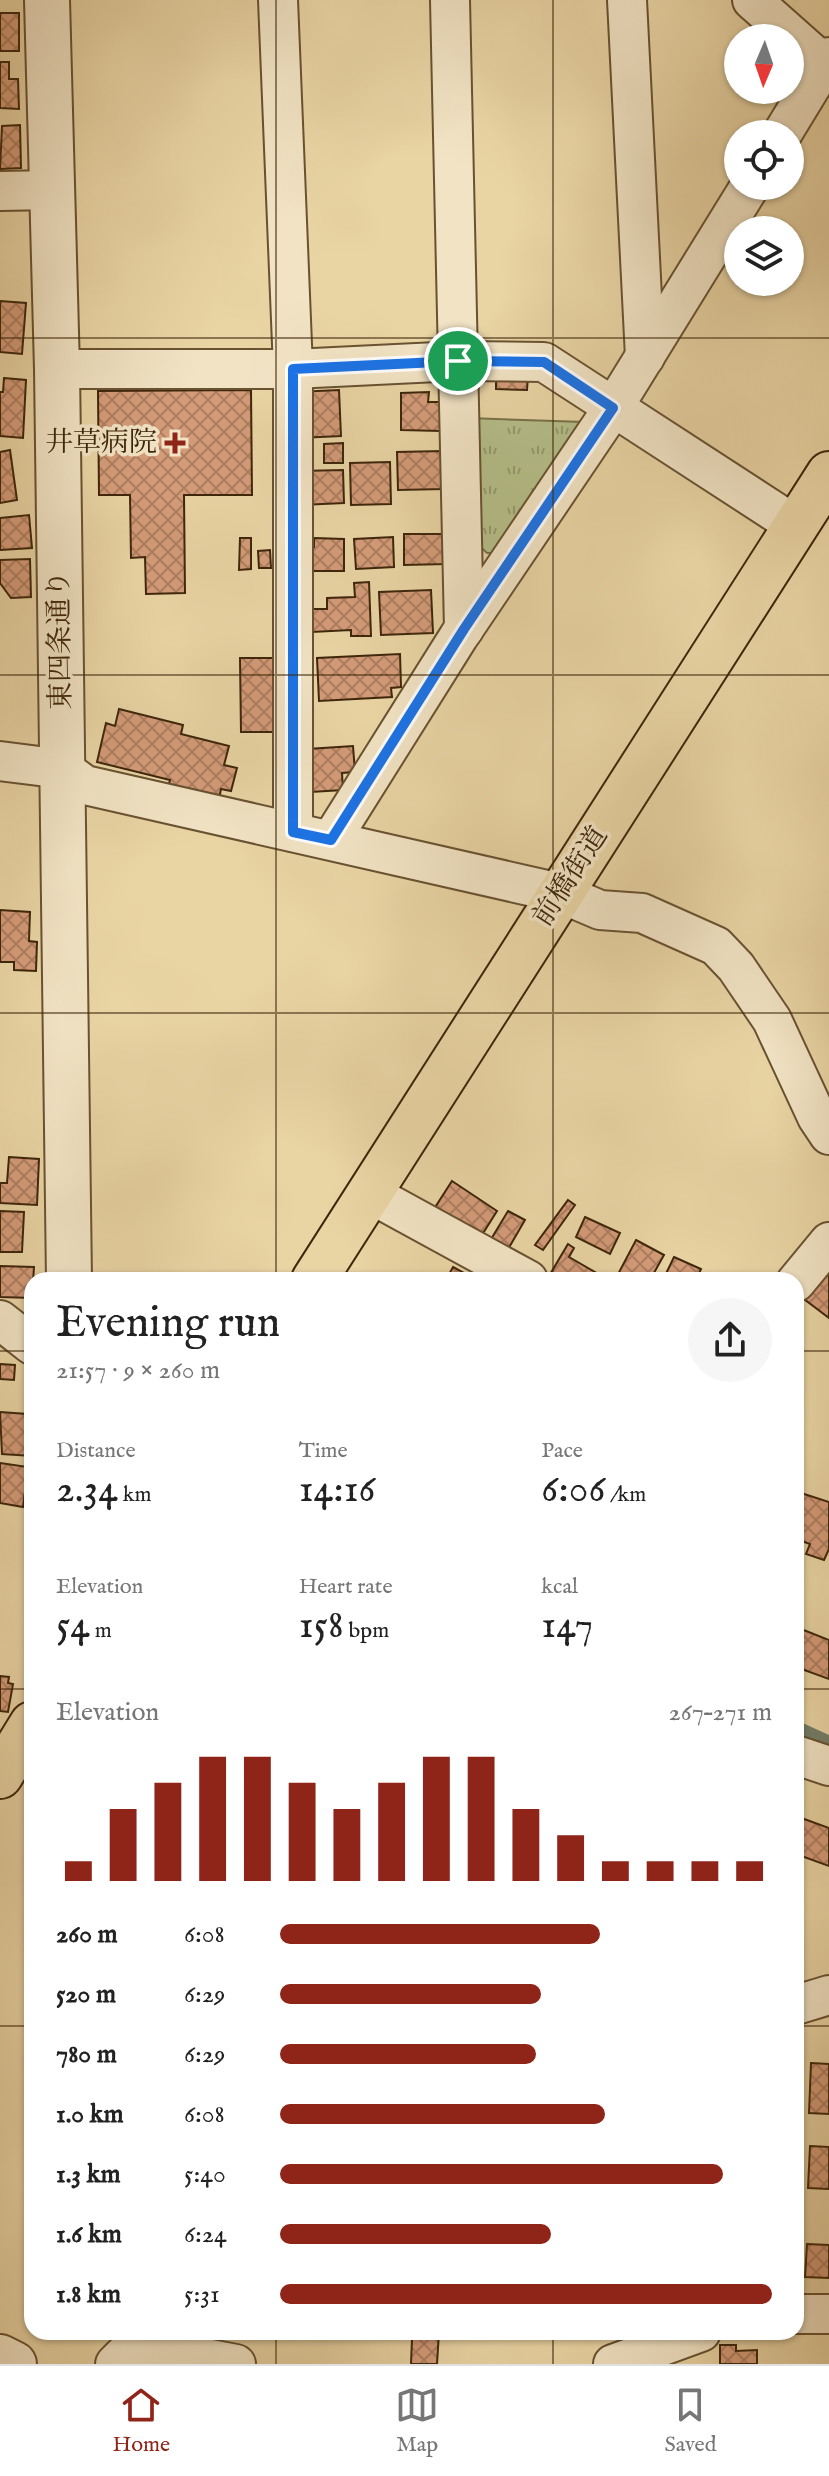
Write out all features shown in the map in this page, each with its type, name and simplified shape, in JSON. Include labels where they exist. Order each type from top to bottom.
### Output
[{"type":"main road","name":"前橋街道","points":[[319,1272],[829,474]]},
{"type":"main road","points":[[0,1776],[24,1737]]},
{"type":"street","name":"東四条通り","points":[[47,0],[57,369],[69,1272]]},
{"type":"street","points":[[278,0],[293,369],[293,832]]},
{"type":"street","points":[[450,0],[464,629]]},
{"type":"street","points":[[627,0],[645,357]]},
{"type":"street","points":[[752,0],[827,61],[791,120]]},
{"type":"street","points":[[0,191],[53,190]]},
{"type":"street","points":[[331,840],[464,629],[613,408],[741,200]]},
{"type":"street","points":[[57,369],[293,369],[458,361],[544,362],[795,525]]},
{"type":"street","points":[[0,761],[63,769],[85,785],[560,893],[600,910],[642,913],[716,946],[736,967],[772,1020],[817,1117],[829,1135]]},
{"type":"street","points":[[369,1193],[513,1272]]},
{"type":"street","points":[[804,1272],[829,1242]]},
{"type":"street","points":[[0,1320],[24,1339]]},
{"type":"street","points":[[804,1758],[829,1766]]},
{"type":"street","points":[[804,2003],[829,1995]]},
{"type":"street","points":[[804,2314],[829,2314]]},
{"type":"street","points":[[613,2364],[679,2340]]},
{"type":"street","points":[[115,2364],[126,2353],[158,2349],[236,2364]]},
{"type":"street","points":[[0,2357],[14,2364]]},
{"type":"green space","points":[[468,418],[584,422],[500,553],[487,553],[472,539]]},
{"type":"building","points":[[0,13],[19,13],[19,51],[0,51]]},
{"type":"building","points":[[0,62],[9,62],[9,79],[18,79],[19,109],[0,108]]},
{"type":"building","points":[[20,125],[21,168],[0,169],[2,126]]},
{"type":"building","points":[[0,301],[26,303],[22,354],[0,352]]},
{"type":"building","points":[[496,375],[528,376],[527,390],[496,389]]},
{"type":"building","points":[[4,378],[26,380],[23,438],[0,436],[0,392],[3,392]]},
{"type":"building","name":"井草病院","points":[[251,390],[252,495],[184,495],[185,593],[146,594],[145,557],[131,558],[130,495],[99,495],[98,391]]},
{"type":"building","points":[[339,390],[341,436],[299,438],[296,392]]},
{"type":"building","points":[[429,392],[428,402],[441,402],[440,431],[401,430],[401,393]]},
{"type":"building","points":[[343,443],[343,463],[324,463],[324,444]]},
{"type":"building","points":[[10,450],[17,500],[0,503],[0,452]]},
{"type":"building","points":[[443,451],[444,489],[398,490],[397,452]]},
{"type":"building","points":[[390,462],[391,504],[351,505],[350,463]]},
{"type":"building","points":[[343,470],[344,503],[301,505],[300,471]]},
{"type":"building","points":[[29,515],[32,548],[0,550],[0,518]]},
{"type":"building","points":[[404,534],[446,534],[446,564],[404,565]]},
{"type":"building","points":[[393,537],[394,567],[356,569],[354,539]]},
{"type":"building","points":[[240,538],[251,538],[251,569],[239,570]]},
{"type":"building","points":[[314,538],[344,539],[344,571],[304,571],[304,547],[314,547]]},
{"type":"building","points":[[270,550],[271,568],[259,568],[258,551]]},
{"type":"building","points":[[30,559],[31,597],[11,598],[0,583],[0,560]]},
{"type":"building","points":[[369,582],[371,636],[351,636],[351,630],[312,632],[312,609],[327,609],[327,598],[355,597],[354,583]]},
{"type":"building","points":[[431,590],[433,633],[381,635],[379,592]]},
{"type":"building","points":[[400,654],[401,687],[391,688],[392,697],[319,701],[317,658]]},
{"type":"building","points":[[240,658],[273,658],[274,732],[241,732]]},
{"type":"building","points":[[119,709],[183,725],[181,734],[229,746],[224,765],[237,768],[231,791],[221,789],[219,799],[168,787],[170,780],[97,762],[106,723],[115,726]]},
{"type":"building","points":[[353,746],[355,772],[342,773],[343,790],[311,792],[308,749]]},
{"type":"building","points":[[0,910],[30,912],[29,941],[37,942],[36,971],[14,970],[14,962],[0,962]]},
{"type":"building","points":[[9,1157],[39,1159],[37,1205],[0,1203],[0,1183],[7,1183]]},
{"type":"building","points":[[452,1181],[497,1211],[480,1238],[434,1209]]},
{"type":"building","points":[[568,1200],[575,1205],[543,1250],[535,1245]]},
{"type":"building","points":[[0,1211],[24,1212],[22,1252],[0,1252]]},
{"type":"building","points":[[508,1211],[525,1220],[507,1251],[490,1241]]},
{"type":"building","points":[[585,1217],[620,1233],[610,1254],[576,1237]]},
{"type":"building","points":[[636,1240],[664,1255],[654,1272],[619,1272]]},
{"type":"building","points":[[568,1244],[574,1248],[569,1257],[595,1272],[551,1272]]},
{"type":"building","points":[[829,1249],[829,1318],[804,1299],[804,1282]]},
{"type":"building","points":[[674,1257],[701,1269],[700,1272],[667,1272]]},
{"type":"building","points":[[0,1266],[34,1267],[34,1272],[24,1272],[24,1298],[0,1297]]},
{"type":"building","points":[[0,1364],[15,1365],[14,1380],[0,1379]]},
{"type":"building","points":[[0,1412],[24,1414],[24,1455],[2,1454]]},
{"type":"building","points":[[0,1463],[24,1466],[23,1507],[0,1503]]},
{"type":"building","points":[[804,1494],[829,1502],[829,1549],[824,1560],[806,1554],[810,1544],[804,1542]]},
{"type":"building","points":[[804,1630],[829,1640],[829,1679],[804,1670]]},
{"type":"building","points":[[0,1676],[9,1677],[8,1683],[13,1684],[8,1712],[0,1711]]},
{"type":"building","points":[[804,1819],[829,1828],[829,1866],[804,1857]]},
{"type":"building","points":[[811,2063],[829,2064],[829,2114],[809,2113]]},
{"type":"building","points":[[810,2146],[829,2147],[829,2189],[808,2188]]},
{"type":"building","points":[[807,2244],[829,2245],[829,2278],[805,2277]]},
{"type":"building","points":[[412,2340],[438,2340],[437,2364],[411,2364]]},
{"type":"building","points":[[720,2345],[736,2345],[736,2351],[757,2350],[757,2364],[720,2364]]},
{"type":"waterway","points":[[804,1730],[829,1741]]},
{"type":"place","name":"井草病院","points":[[175,443]]},
{"type":"route","points":[[458,361],[544,362],[613,408],[464,629],[331,840],[293,832],[293,369],[458,361]]}]
